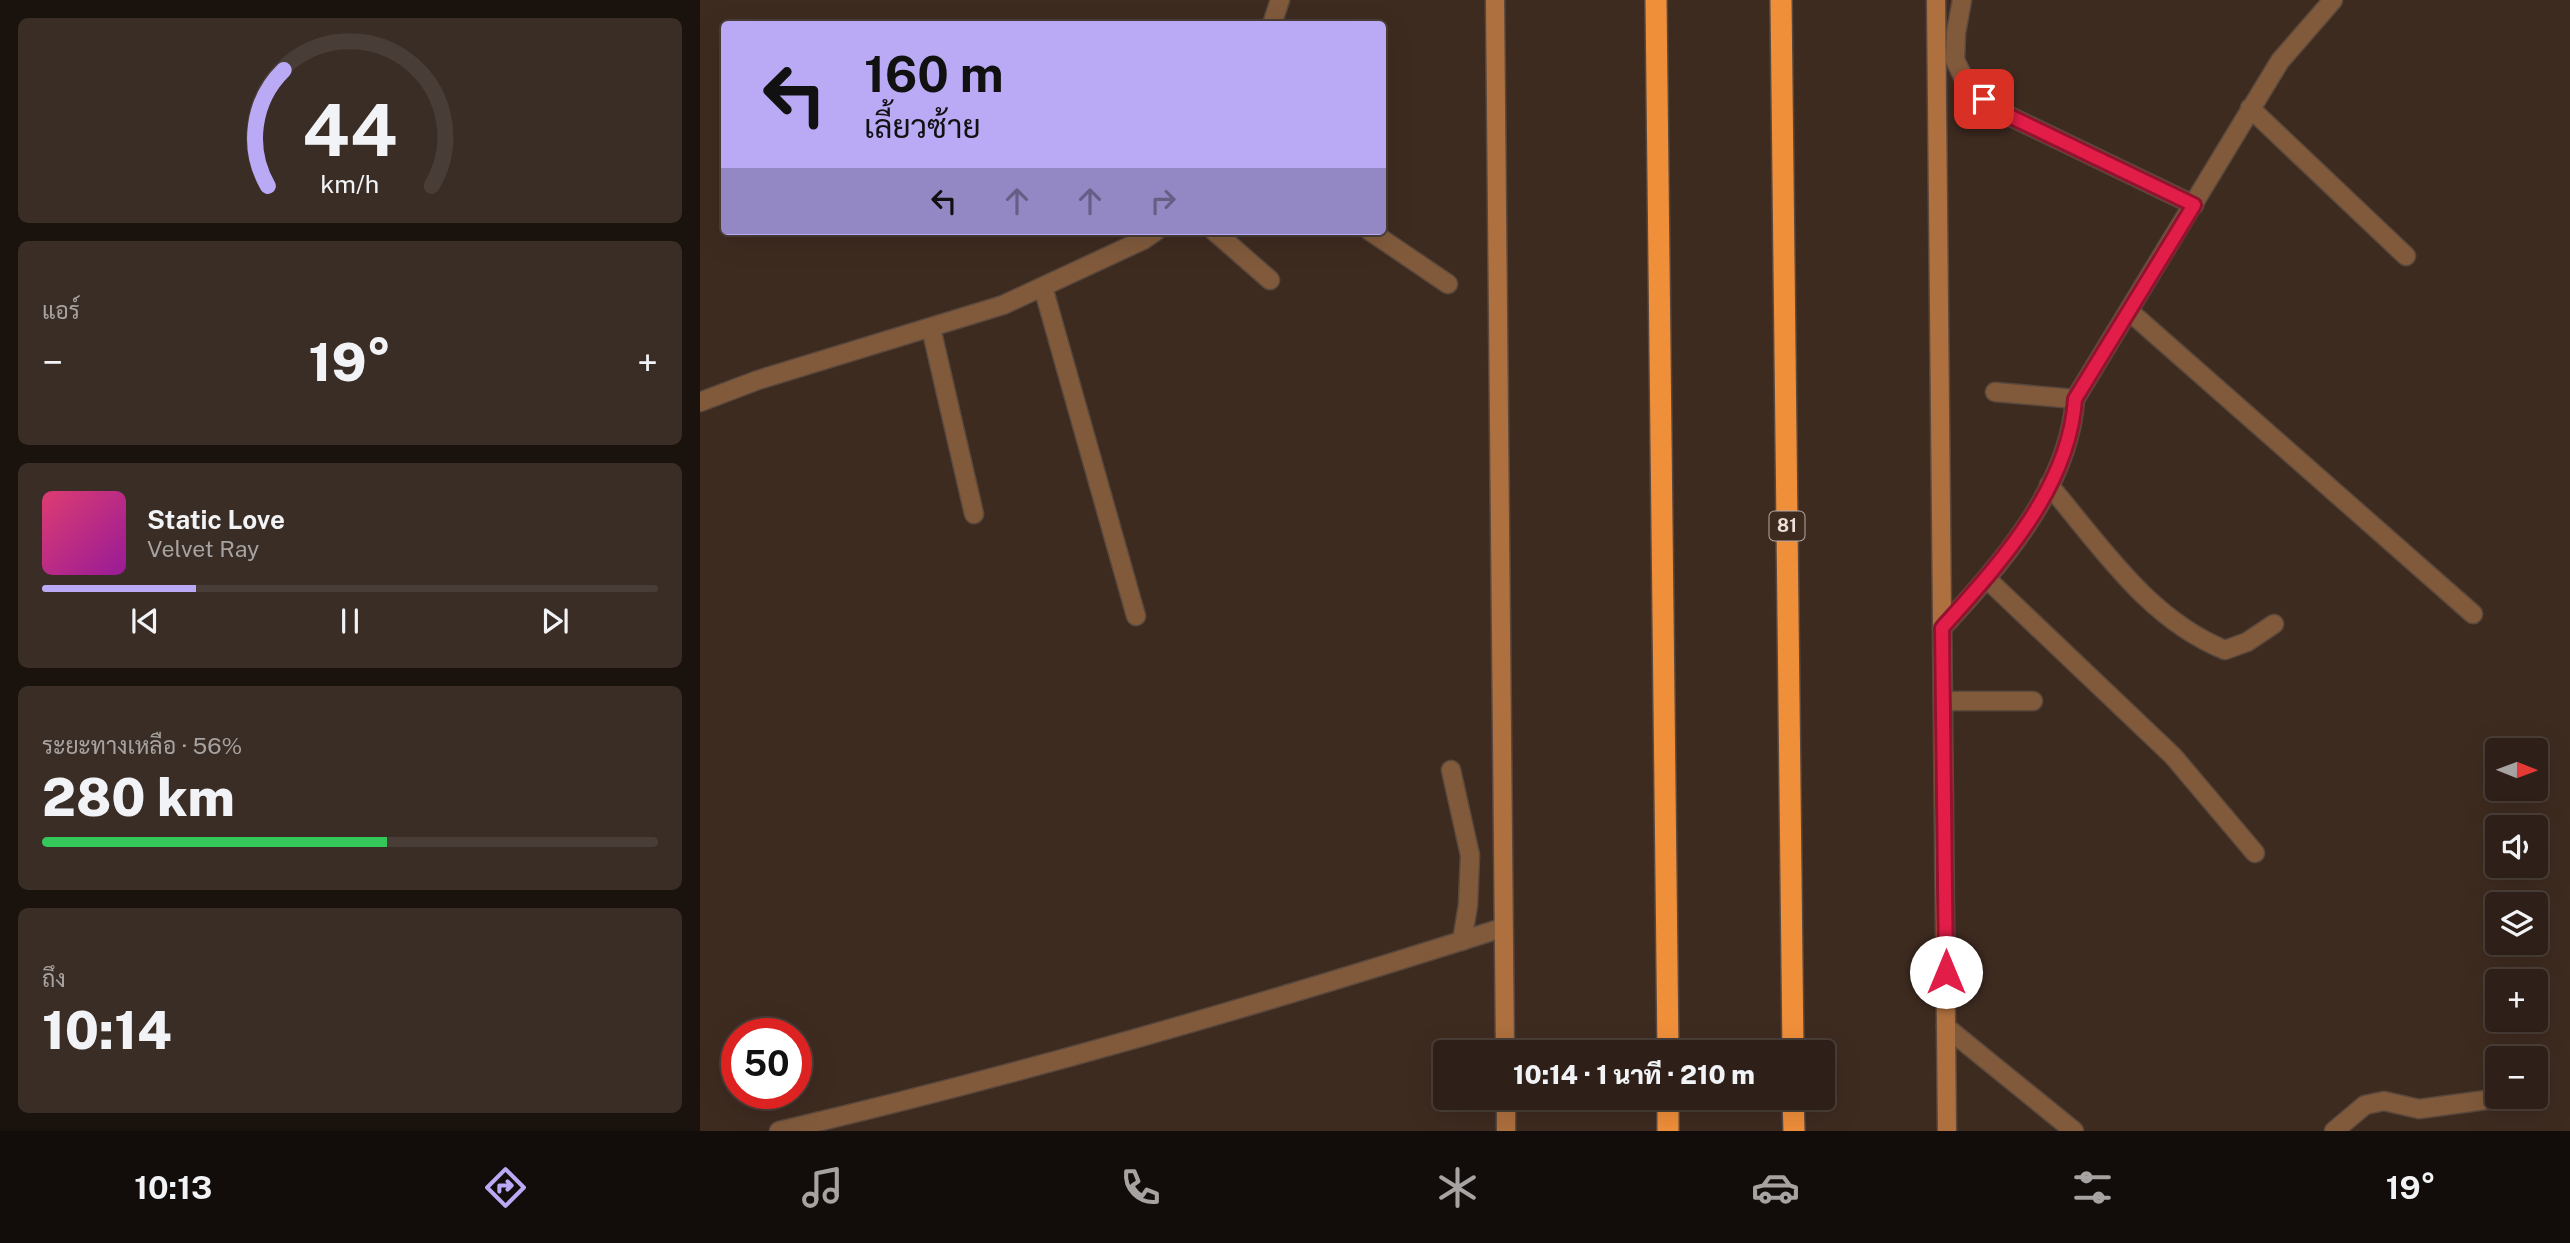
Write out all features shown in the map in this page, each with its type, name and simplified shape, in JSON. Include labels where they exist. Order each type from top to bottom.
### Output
[{"type":"highway","points":[[1656,0],[1668,1040]]},
{"type":"highway","name":"81","points":[[1781,0],[1793,1040]]},
{"type":"highway","points":[[1668,1110],[1668,1131]]},
{"type":"highway","points":[[1793,1110],[1794,1131]]},
{"type":"main road","points":[[1495,0],[1505,1040]]},
{"type":"main road","points":[[1936,0],[1947,1131]]},
{"type":"main road","points":[[1506,1110],[1506,1131]]},
{"type":"street","points":[[1273,21],[1280,0]]},
{"type":"street","points":[[1962,0],[1956,33],[1955,60],[1967,85],[2001,112],[2194,205]]},
{"type":"street","points":[[1942,628],[1987,579],[2025,527],[2049,485],[2073,423],[2075,399],[2280,61],[2333,0]]},
{"type":"street","points":[[2250,108],[2406,256]]},
{"type":"street","points":[[700,402],[758,380],[1003,305],[1148,235]]},
{"type":"street","points":[[1218,235],[1269,280]]},
{"type":"street","points":[[1376,235],[1448,284]]},
{"type":"street","points":[[1043,287],[1136,616]]},
{"type":"street","points":[[2129,311],[2473,614]]},
{"type":"street","points":[[931,328],[974,514]]},
{"type":"street","points":[[1995,392],[2075,399]]},
{"type":"street","points":[[2049,485],[2146,598],[2183,630],[2225,650],[2247,642],[2274,624]]},
{"type":"street","points":[[1987,579],[2173,756],[2255,853]]},
{"type":"street","points":[[1943,701],[2034,701]]},
{"type":"street","points":[[1451,770],[1470,855],[1468,905],[1462,941]]},
{"type":"street","points":[[779,1131],[939,1093],[1263,1002],[1502,928]]},
{"type":"street","points":[[1946,1027],[2074,1131]]},
{"type":"street","points":[[2334,1131],[2365,1105],[2384,1101],[2419,1108],[2485,1100]]},
{"type":"route","points":[[1946,972],[1942,628],[1987,579],[2025,527],[2049,485],[2066,446],[2073,423],[2075,399],[2194,205],[2001,112],[1984,99]]}]
